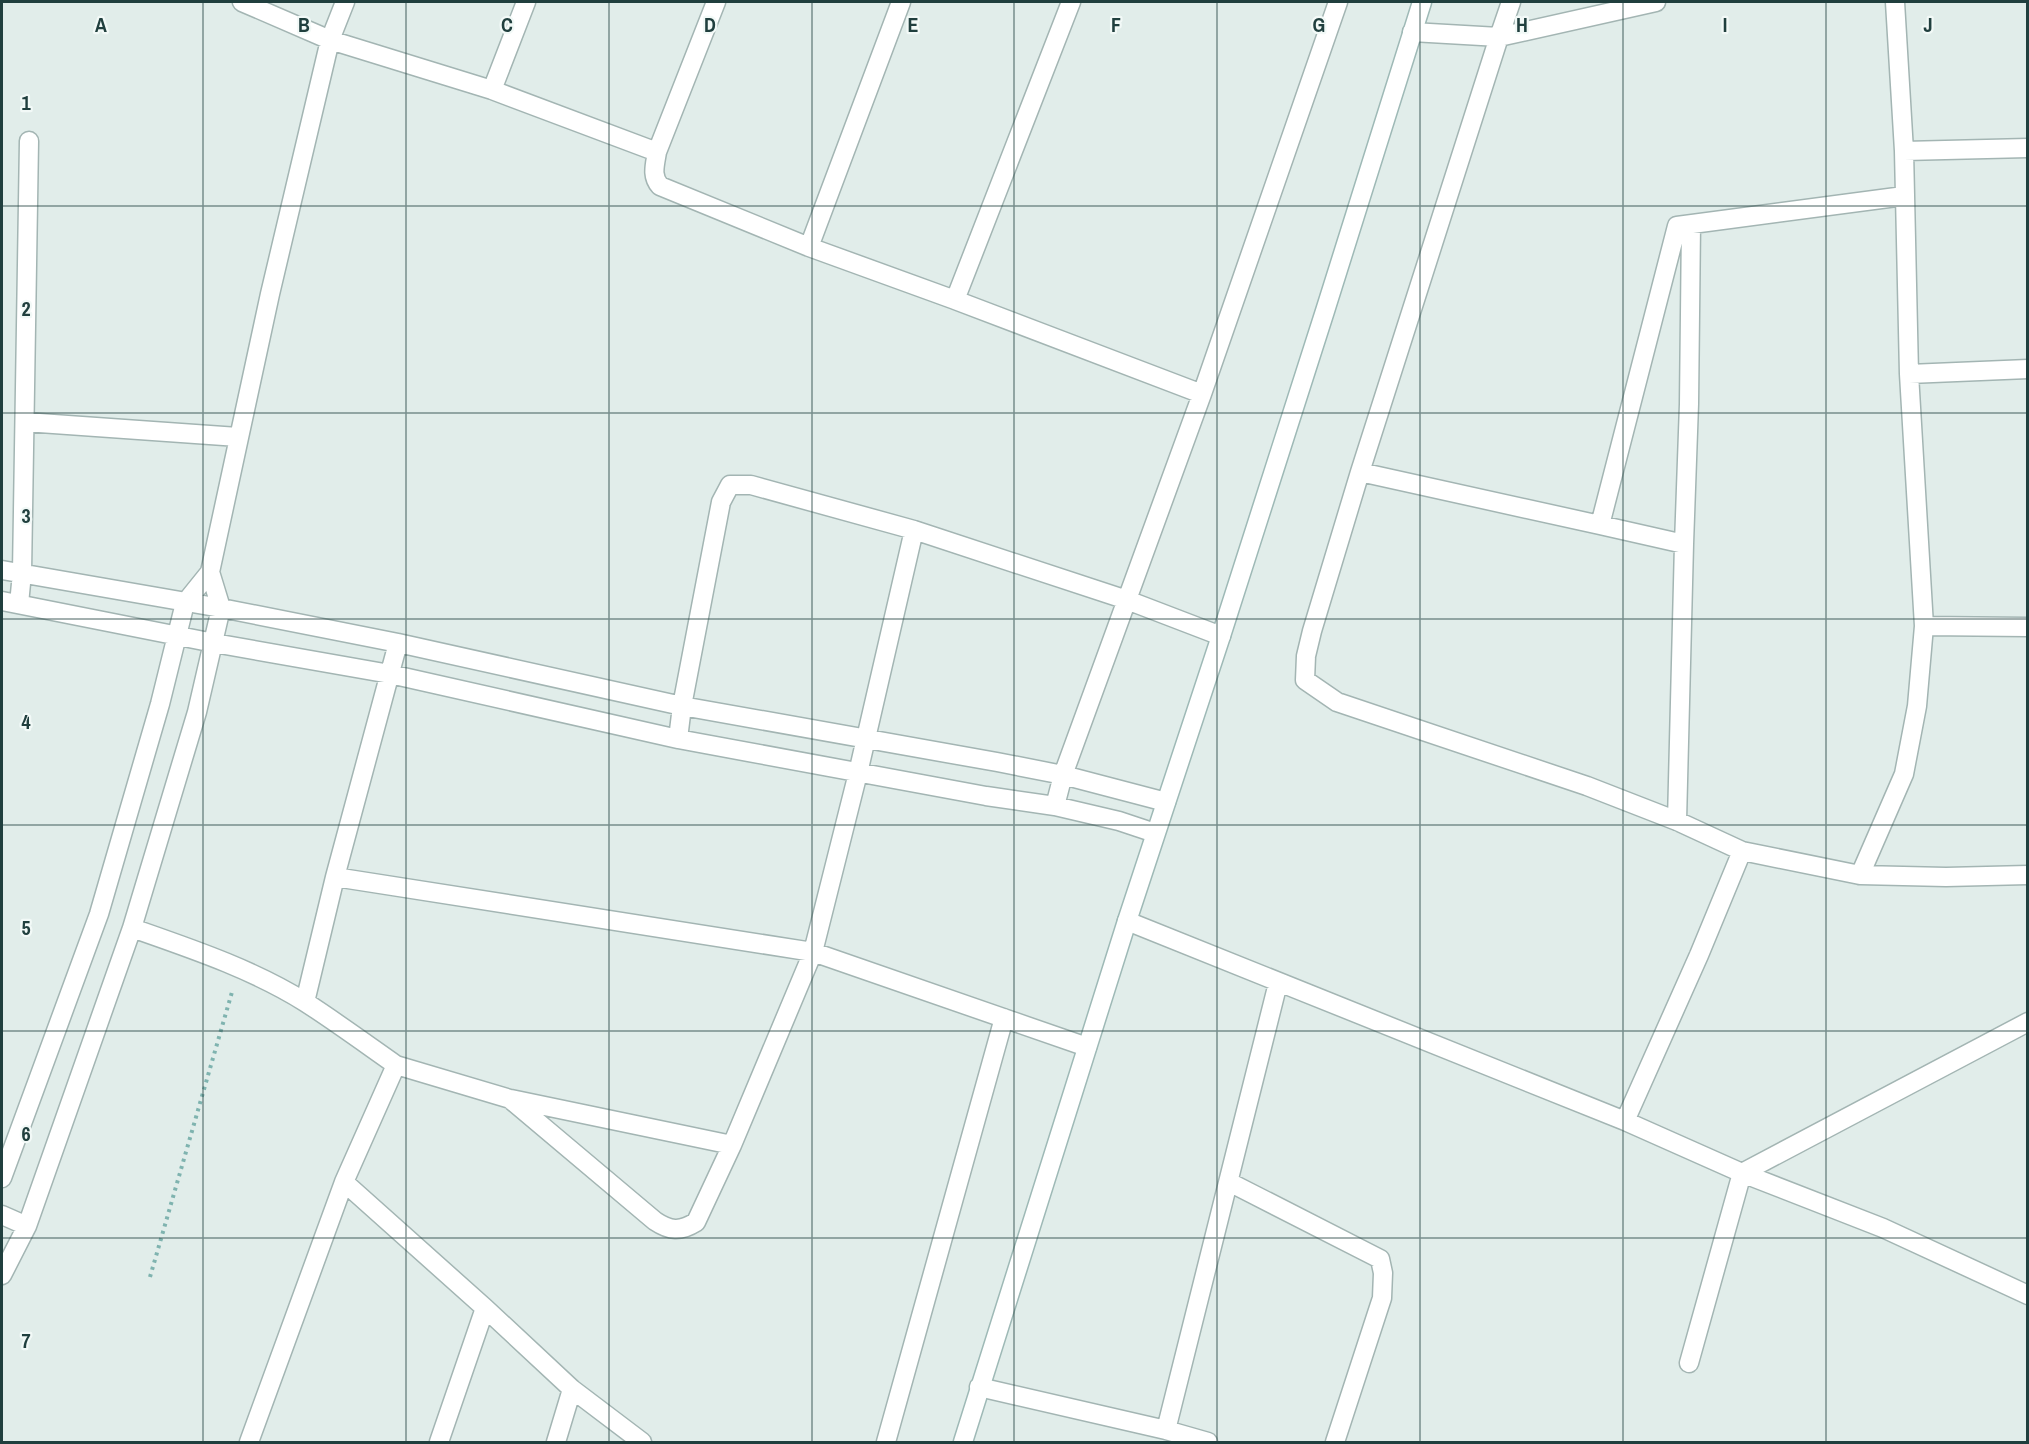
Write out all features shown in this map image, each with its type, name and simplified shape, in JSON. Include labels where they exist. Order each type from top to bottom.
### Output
[{"type":"street","points":[[242,2],[330,40],[492,90],[657,152]]},
{"type":"street","points":[[2,1178],[99,914],[160,704],[185,603],[210,572],[291,200],[330,40],[345,2]]},
{"type":"street","points":[[492,90],[526,2]]},
{"type":"street","points":[[716,2],[657,152],[654,171],[655,180],[660,186],[808,247],[1202,394]]},
{"type":"street","points":[[808,247],[902,2]]},
{"type":"street","points":[[955,300],[1071,2]]},
{"type":"street","points":[[1055,806],[1063,775],[1202,394],[1338,2]]},
{"type":"street","points":[[963,1443],[1155,833],[1221,636],[1422,2]]},
{"type":"street","points":[[1510,2],[1360,472],[1312,631],[1306,656],[1305,680],[1337,702],[1587,786],[1677,821],[1742,851],[1860,875],[1946,877],[2028,875]]},
{"type":"street","points":[[1412,32],[1499,37],[1656,2]]},
{"type":"street","points":[[1860,875],[1904,774],[1917,706],[1924,626],[1909,374],[1904,151],[1895,2]]},
{"type":"street","points":[[29,141],[22,573],[10,603],[214,643],[390,674],[678,739],[986,796],[1055,806],[1119,821],[1155,833]]},
{"type":"street","points":[[1904,151],[2028,148]]},
{"type":"street","points":[[1600,525],[1677,226],[1904,196]]},
{"type":"street","points":[[1677,821],[1689,404],[1691,224]]},
{"type":"street","points":[[1909,374],[2028,369]]},
{"type":"street","points":[[25,422],[238,437]]},
{"type":"street","points":[[1360,472],[1684,544]]},
{"type":"street","points":[[678,739],[682,706],[721,502],[730,485],[751,485],[914,530],[1126,600],[1221,636]]},
{"type":"street","points":[[510,1099],[665,1228],[676,1230],[686,1228],[696,1222],[732,1145],[813,952],[858,773],[914,530]]},
{"type":"street","points":[[2,570],[221,608],[398,643],[682,706],[1063,775],[1166,802]]},
{"type":"street","points":[[2,1275],[27,1226],[132,928],[197,712],[221,608],[210,572]]},
{"type":"street","points":[[1924,626],[2028,627]]},
{"type":"street","points":[[305,1002],[335,876],[398,643]]},
{"type":"street","points":[[1625,1121],[1700,955],[1742,851]]},
{"type":"street","points":[[335,876],[813,952],[1087,1047]]},
{"type":"street","points":[[1127,921],[1625,1121],[1742,1173],[1883,1228],[2028,1295]]},
{"type":"street","points":[[132,928],[239,968],[305,1002],[396,1065],[510,1099],[732,1145]]},
{"type":"street","points":[[1166,1430],[1278,983]]},
{"type":"street","points":[[886,1443],[1004,1018]]},
{"type":"street","points":[[1689,1363],[1742,1173],[2028,1022]]},
{"type":"street","points":[[249,1443],[344,1182],[396,1065]]},
{"type":"street","points":[[344,1182],[572,1389],[642,1443]]},
{"type":"street","points":[[1229,1182],[1380,1259],[1383,1273],[1382,1298],[1335,1443]]},
{"type":"street","points":[[2,1215],[27,1226]]},
{"type":"street","points":[[439,1443],[485,1308]]},
{"type":"street","points":[[979,1387],[1166,1430],[1208,1443]]},
{"type":"street","points":[[556,1443],[572,1389]]},
{"type":"path","points":[[150,1277],[239,968]]}]
